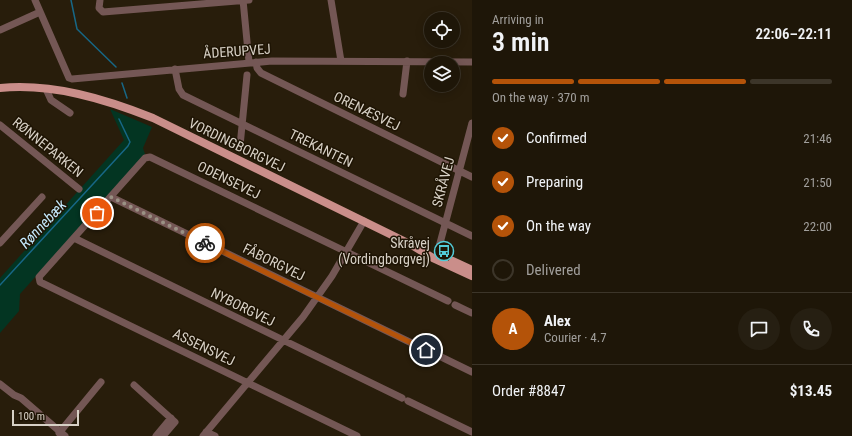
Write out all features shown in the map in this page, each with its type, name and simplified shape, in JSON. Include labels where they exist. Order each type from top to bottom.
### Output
[{"type":"main road","name":"VORDINGBORGVEJ","points":[[0,88],[46,89],[98,98],[153,118],[364,221],[410,244],[433,258],[472,276]]},
{"type":"main road","name":"VORDINGBORGVEJ","points":[[410,244],[435,252],[472,270]]},
{"type":"street","points":[[0,30],[40,12],[35,0]]},
{"type":"street","points":[[100,0],[99,8],[103,12],[245,0],[253,62]]},
{"type":"street","points":[[331,0],[341,61]]},
{"type":"street","name":"ÅDERUPVEJ","points":[[40,12],[69,78],[253,62],[472,62]]},
{"type":"street","points":[[403,94],[407,61]]},
{"type":"street","name":"ORENÆSVEJ","points":[[253,62],[261,73],[472,177]]},
{"type":"street","name":"TREKANTEN","points":[[175,69],[179,89],[183,94],[243,125],[472,236]]},
{"type":"street","points":[[240,146],[247,75]]},
{"type":"street","points":[[46,89],[51,100],[70,113]]},
{"type":"street","name":"SKRÅVEJ","points":[[439,247],[472,123]]},
{"type":"street","name":"RØNNEPARKEN","points":[[0,125],[79,189]]},
{"type":"street","name":"ODENSEVEJ","points":[[40,282],[39,277],[145,158],[150,157],[472,313]]},
{"type":"street","points":[[0,243],[42,197]]},
{"type":"street","name":"FÅBORGVEJ","points":[[111,197],[472,372]]},
{"type":"street","points":[[215,436],[205,434],[284,341],[317,297],[347,252],[364,221]]},
{"type":"street","name":"NYBORGVEJ","points":[[74,238],[472,432]]},
{"type":"street","name":"ASSENSVEJ","points":[[40,282],[357,436]]},
{"type":"street","points":[[0,384],[14,395],[21,398],[60,433],[101,382]]},
{"type":"street","points":[[134,385],[173,420]]},
{"type":"street","points":[[156,436],[173,420]]},
{"type":"street","points":[[163,436],[173,420]]},
{"type":"green space","points":[[110,109],[152,127],[143,148],[145,154],[20,294],[19,311],[0,333],[0,278],[124,140]]},
{"type":"waterway","name":"Rønnebæk","points":[[71,0],[77,29],[116,67]]},
{"type":"waterway","name":"Rønnebæk","points":[[122,83],[127,98]]},
{"type":"waterway","name":"Rønnebæk","points":[[0,285],[128,146],[130,142],[119,119]]},
{"type":"way so far","points":[[97,213],[111,197],[205,243]]},
{"type":"place","name":"Skråvej (Vordingborgvej)","points":[[444,251]]},
{"type":"route","points":[[205,243],[426,350]]}]
